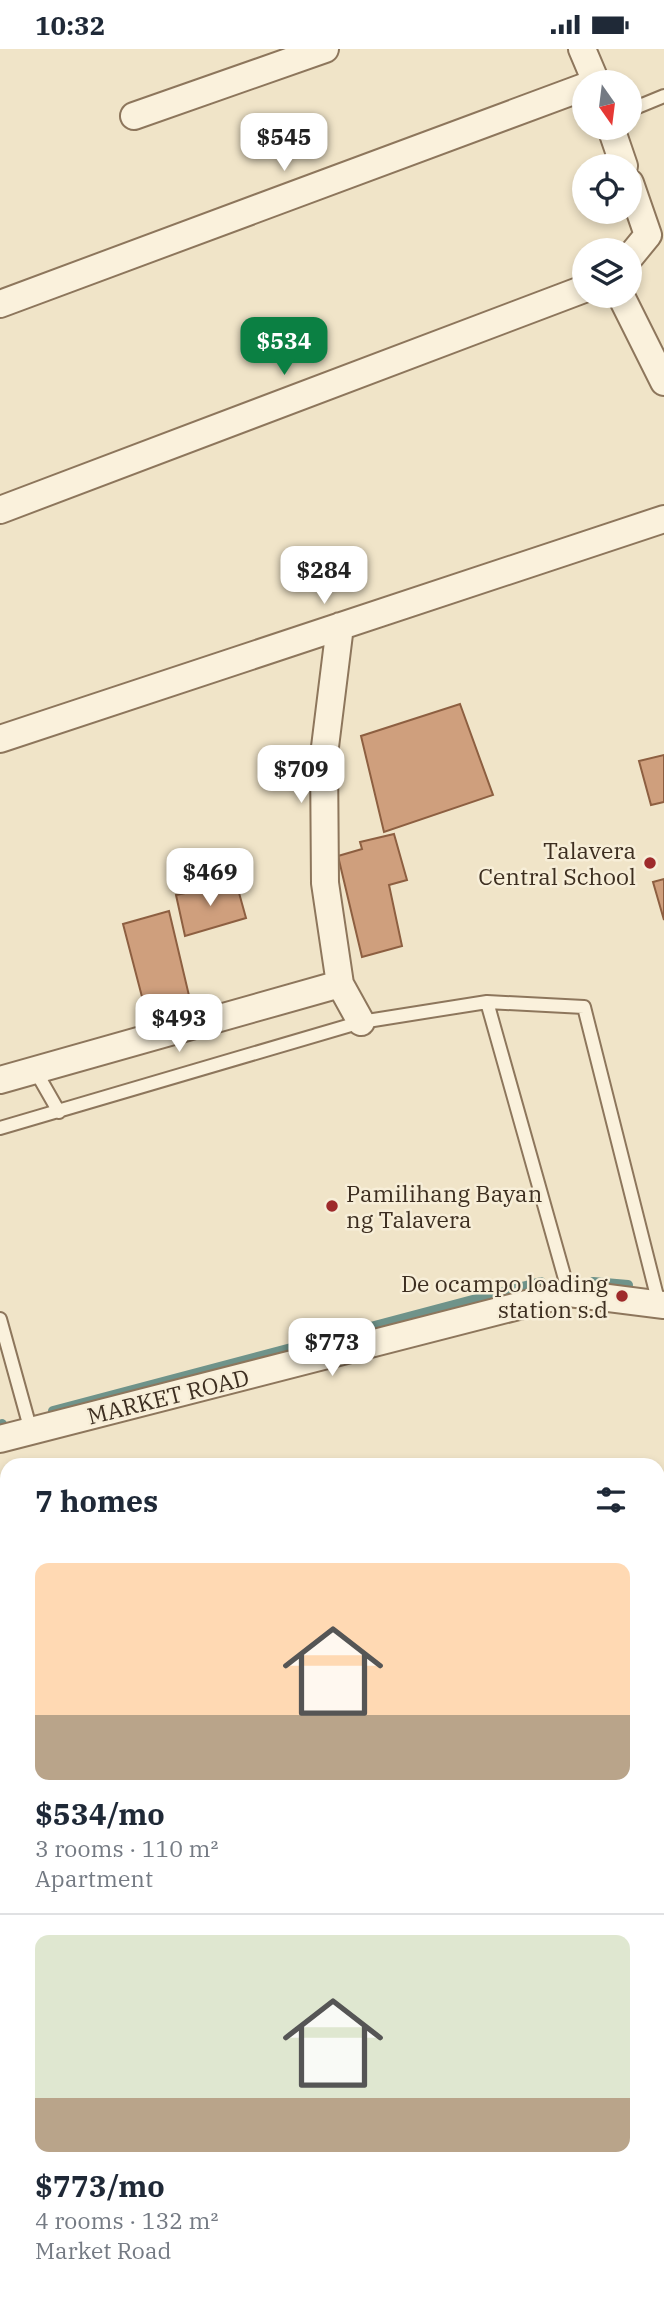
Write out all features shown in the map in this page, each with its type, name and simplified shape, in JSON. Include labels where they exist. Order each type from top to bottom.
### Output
[{"type":"street","points":[[134,116],[325,49]]},
{"type":"street","points":[[582,49],[591,70]]},
{"type":"street","points":[[0,305],[572,91]]},
{"type":"street","points":[[642,218],[648,235],[642,242]]},
{"type":"street","points":[[0,510],[572,294]]},
{"type":"street","points":[[627,308],[664,382]]},
{"type":"street","points":[[0,739],[664,519]]},
{"type":"street","points":[[340,626],[324,755],[325,883],[340,984],[361,1022]]},
{"type":"street","points":[[0,1080],[340,984]]},
{"type":"street","name":"MARKET ROAD","points":[[0,1439],[569,1293],[662,1305]]},
{"type":"lane","points":[[642,105],[664,96]]},
{"type":"lane","points":[[486,1002],[569,1293]]},
{"type":"lane","points":[[0,1128],[361,1022],[486,1002],[584,1007],[662,1305]]},
{"type":"lane","points":[[35,1070],[59,1112]]},
{"type":"lane","points":[[0,1319],[31,1431]]},
{"type":"building","points":[[460,704],[493,795],[384,832],[361,736]]},
{"type":"building","points":[[664,755],[664,802],[651,805],[639,761]]},
{"type":"building","points":[[394,834],[407,880],[389,885],[402,946],[362,957],[338,856],[362,849],[360,842]]},
{"type":"building","points":[[664,879],[664,920],[653,882]]},
{"type":"building","points":[[236,882],[246,918],[185,936],[176,895]]},
{"type":"building","points":[[169,911],[191,1004],[147,1016],[123,924]]},
{"type":"waterway","points":[[53,1411],[541,1282]]},
{"type":"waterway","points":[[593,1282],[628,1285]]},
{"type":"place","name":"Talavera Central School","points":[[650,863]]},
{"type":"place","name":"Pamilihang Bayan ng Talavera","points":[[332,1206]]},
{"type":"place","name":"De ocampo loading station s.d","points":[[622,1296]]}]
